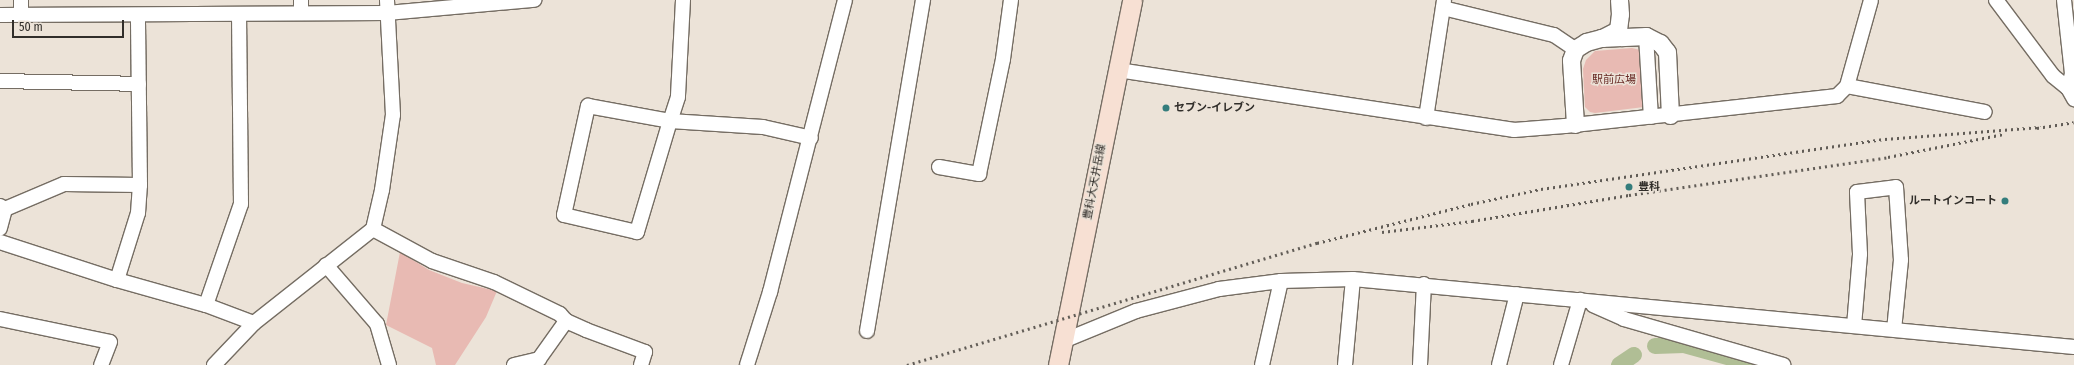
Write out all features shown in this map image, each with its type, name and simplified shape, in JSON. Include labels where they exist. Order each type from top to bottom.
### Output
[{"type":"main road","name":"豊科大天井岳線","points":[[1058,365],[1132,0]]},
{"type":"street","points":[[21,0],[21,15]]},
{"type":"street","points":[[0,15],[239,15],[301,6],[387,7],[534,0]]},
{"type":"street","points":[[683,0],[678,97],[670,122],[637,232],[564,215],[588,106],[670,122],[763,127],[810,138]]},
{"type":"street","points":[[747,365],[770,292],[845,0]]},
{"type":"street","points":[[867,331],[923,0]]},
{"type":"street","points":[[939,167],[979,174],[1003,60],[1011,0]]},
{"type":"street","points":[[1118,70],[1426,118],[1514,130],[1651,117],[1837,96],[1847,86],[1871,0]]},
{"type":"street","points":[[1996,0],[2053,76],[2071,93]]},
{"type":"street","points":[[2064,0],[2072,74],[2071,93]]},
{"type":"street","points":[[1426,118],[1443,4],[1554,35],[1575,49]]},
{"type":"street","points":[[214,365],[254,323],[373,229],[382,190],[393,115],[387,7]]},
{"type":"street","points":[[1619,7],[1629,30],[1660,43],[1667,52],[1670,115]]},
{"type":"street","points":[[1575,124],[1571,60],[1575,49],[1586,42],[1601,38],[1618,30],[1619,7]]},
{"type":"street","points":[[206,305],[241,204],[239,15]]},
{"type":"street","points":[[117,280],[138,213],[140,185],[138,16]]},
{"type":"street","points":[[1601,38],[1646,36]]},
{"type":"street","points":[[1646,36],[1651,117]]},
{"type":"street","points":[[0,81],[139,84]]},
{"type":"street","points":[[1847,86],[1985,112]]},
{"type":"street","points":[[0,228],[3,207],[64,184],[140,185]]},
{"type":"street","points":[[1854,326],[1860,254],[1856,192],[1896,187],[1901,260],[1894,330]]},
{"type":"street","points":[[373,229],[432,261],[494,282],[560,314],[566,321],[645,352],[641,365]]},
{"type":"street","points":[[0,242],[117,280],[206,305],[254,323]]},
{"type":"street","points":[[326,265],[377,324],[389,365]]},
{"type":"street","points":[[1063,341],[1144,309],[1218,289],[1281,281],[1354,279],[1424,284],[2074,347]]},
{"type":"street","points":[[1345,365],[1354,279]]},
{"type":"street","points":[[1262,365],[1281,281]]},
{"type":"street","points":[[1420,365],[1424,284]]},
{"type":"street","points":[[1499,365],[1517,294]]},
{"type":"street","points":[[1561,365],[1580,300]]},
{"type":"street","points":[[1580,300],[1624,319],[1783,365]]},
{"type":"street","points":[[0,319],[110,342],[102,365]]},
{"type":"street","points":[[514,365],[539,359],[566,321]]},
{"type":"green space","name":"駅前広場","points":[[1632,48],[1640,50],[1644,56],[1644,107],[1595,113],[1590,112],[1585,107],[1583,69],[1586,60],[1595,51]]},
{"type":"green space","points":[[400,252],[429,270],[462,283],[497,291],[486,317],[455,365],[436,365],[432,348],[386,325]]},
{"type":"waterway","points":[[1655,346],[1684,345],[1756,365]]},
{"type":"waterway","points":[[1619,365],[1634,355]]},
{"type":"railway","points":[[2037,128],[2074,122]]},
{"type":"railway","points":[[907,365],[1317,243],[1471,204],[1541,189],[1885,139],[2041,127]]},
{"type":"railway","points":[[1382,232],[1472,221],[1629,195],[1888,157],[2004,134]]},
{"type":"place","name":"セブン-イレブン","points":[[1166,108]]},
{"type":"place","name":"豊科","points":[[1629,187]]},
{"type":"place","name":"ルートインコート","points":[[2005,201]]}]
